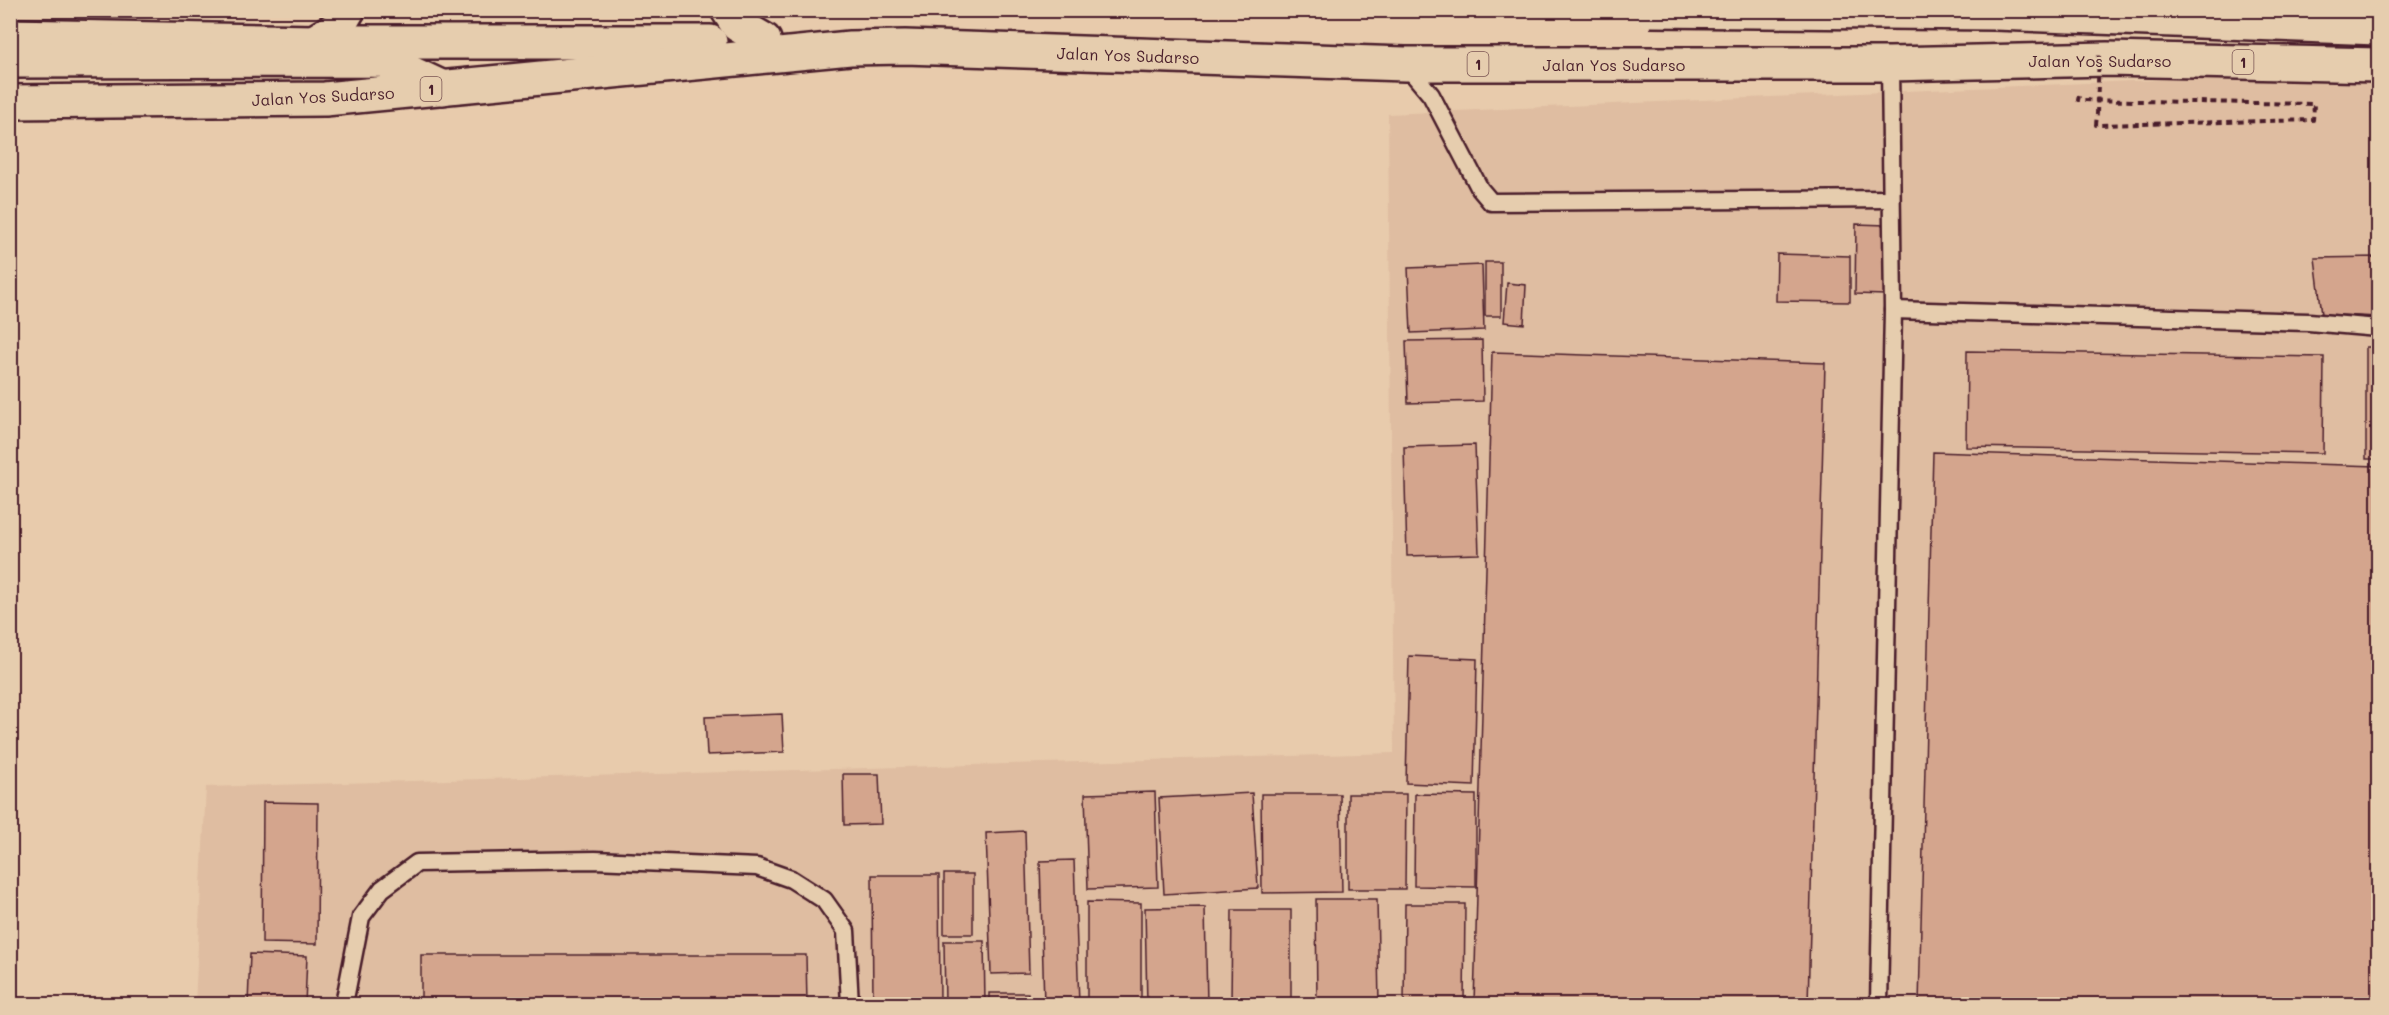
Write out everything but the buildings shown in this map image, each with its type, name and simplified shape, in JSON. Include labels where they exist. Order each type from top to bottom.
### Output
[{"type":"highway","points":[[314,42],[338,27],[348,10]]},
{"type":"highway","points":[[728,10],[738,25],[764,40]]},
{"type":"highway","points":[[1650,10],[1995,13],[2379,28]]},
{"type":"highway","name":"Jalan Yos Sudarso","points":[[10,36],[314,42],[669,43],[764,40],[850,48]]},
{"type":"highway","name":"Jalan Yos Sudarso","points":[[10,102],[325,99],[850,48],[905,47],[1405,64],[1890,64],[2107,59],[2379,64]]},
{"type":"highway","points":[[10,61],[383,60],[443,88]]},
{"type":"lane","points":[[1405,64],[1431,95],[1480,189],[1491,202],[1890,199]]},
{"type":"lane","points":[[1879,1005],[1893,310],[1890,64]]},
{"type":"lane","points":[[1893,310],[2309,322],[2379,328]]},
{"type":"lane","points":[[344,1005],[361,917],[382,889],[417,863],[595,860],[757,867],[791,879],[824,900],[846,931],[850,1005]]},
{"type":"path","points":[[2079,100],[2314,104],[2313,120],[2096,124],[2097,114],[2100,45]]},
{"type":"shaded area","points":[[2378,70],[2378,1004],[195,1004],[206,787],[1394,753],[1388,114]]}]
